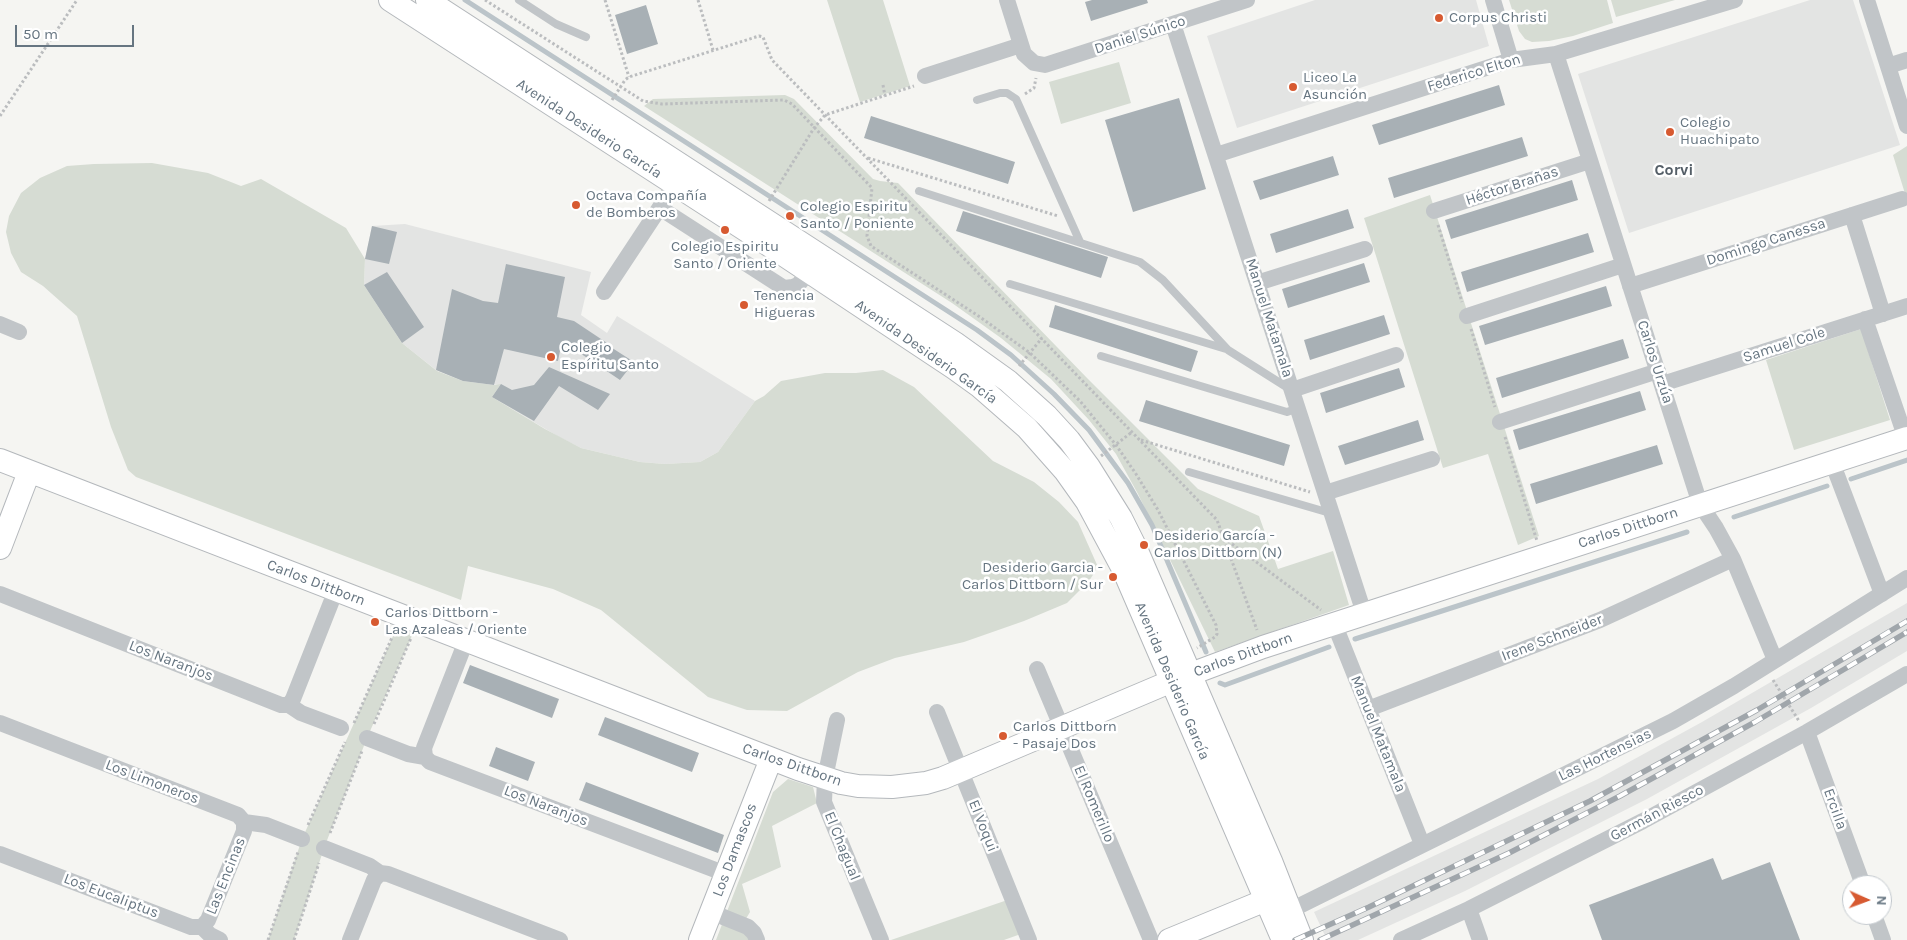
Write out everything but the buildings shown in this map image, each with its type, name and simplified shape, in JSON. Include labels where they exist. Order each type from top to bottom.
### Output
[{"type":"street","name":"Avenida Desiderio García","points":[[390,0],[608,119]]},
{"type":"street","name":"Avenida Desiderio García","points":[[427,0],[608,119],[681,177],[865,297],[1004,406],[1095,496],[1123,568],[1182,678],[1291,910],[1302,940]]},
{"type":"street","points":[[1006,0],[1024,54],[1036,64]]},
{"type":"street","name":"Daniel Súnico","points":[[1036,64],[1051,64],[1246,0]]},
{"type":"street","points":[[1493,0],[1512,60]]},
{"type":"street","name":"Federico Elton","points":[[1216,155],[1512,60],[1556,54],[1735,0]]},
{"type":"street","points":[[1867,0],[1907,126]]},
{"type":"street","name":"Manuel Matamala","points":[[1173,24],[1298,408],[1318,492],[1332,513],[1364,613]]},
{"type":"street","points":[[925,76],[1021,45]]},
{"type":"street","name":"Carlos Urzúa","points":[[1556,54],[1700,504],[1733,559],[1770,664]]},
{"type":"street","points":[[1888,66],[1907,60]]},
{"type":"street","name":"Héctor Brañas","points":[[1434,211],[1590,161]]},
{"type":"street","points":[[604,292],[681,177]]},
{"type":"street","name":"Domingo Canessa","points":[[1630,286],[1902,199]]},
{"type":"street","points":[[660,208],[784,288],[793,288],[798,285],[815,264]]},
{"type":"street","points":[[1852,215],[1884,314]]},
{"type":"street","points":[[1258,283],[1365,248]]},
{"type":"street","points":[[1467,316],[1624,264]]},
{"type":"street","name":"Samuel Cole","points":[[1500,422],[1660,378],[1907,306]]},
{"type":"street","points":[[1865,319],[1906,438]]},
{"type":"street","points":[[0,324],[19,332]]},
{"type":"street","points":[[1292,390],[1396,355]]},
{"type":"street","name":"Carlos Dittborn","points":[[0,460],[771,760],[825,778],[858,786],[892,787],[926,783],[961,771],[1182,678],[1263,647],[1906,438]]},
{"type":"street","points":[[1318,492],[1432,459]]},
{"type":"street","points":[[1832,462],[1882,594]]},
{"type":"street","points":[[0,548],[29,472]]},
{"type":"street","name":"Irene Schneider","points":[[1368,709],[1600,620],[1733,559]]},
{"type":"street","name":"Las Hortensias","points":[[1291,910],[1673,721],[1770,664],[1907,578]]},
{"type":"street","points":[[289,705],[336,590]]},
{"type":"street","name":"Los Naranjos","points":[[0,594],[282,704],[289,705],[301,713],[345,733]]},
{"type":"street","name":"Manuel Matamala","points":[[1334,623],[1422,844]]},
{"type":"street","points":[[425,757],[424,748],[466,641]]},
{"type":"street","name":"El Romerillo","points":[[1037,669],[1151,940]]},
{"type":"street","name":"Germán Riesco","points":[[1401,940],[1469,909],[1643,821],[1802,735],[1907,674]]},
{"type":"street","name":"Avenida Desiderio García","points":[[1182,678],[1283,940]]},
{"type":"street","name":"El Voqui","points":[[937,712],[1030,940]]},
{"type":"street","name":"El Chagual","points":[[837,720],[823,795],[826,810],[881,940]]},
{"type":"street","name":"Los Limoneros","points":[[0,723],[238,815],[244,822],[266,825],[302,839]]},
{"type":"street","name":"Ercilla","points":[[1802,735],[1859,875]]},
{"type":"street","name":"Los Naranjos","points":[[368,738],[408,754],[425,757],[430,762],[726,874]]},
{"type":"street","name":"Los Damascos","points":[[700,940],[771,760]]},
{"type":"street","name":"Las Encinas","points":[[202,927],[208,920],[244,831],[244,822]]},
{"type":"street","points":[[324,848],[370,866],[380,873],[388,874],[560,940]]},
{"type":"street","name":"Los Eucaliptus","points":[[0,854],[191,927],[202,927],[210,935],[220,940]]},
{"type":"street","points":[[350,940],[374,880],[380,873]]},
{"type":"street","points":[[1170,940],[1266,900]]},
{"type":"street","points":[[1469,909],[1480,940]]},
{"type":"street","points":[[711,912],[748,927],[754,933],[757,940]]},
{"type":"street","points":[[1878,925],[1883,940]]},
{"type":"lane","points":[[519,0],[556,24],[586,37]]},
{"type":"lane","points":[[977,100],[1000,93],[1007,93],[1016,99],[1080,242]]},
{"type":"lane","points":[[919,191],[1140,262],[1163,280],[1228,350],[1292,390]]},
{"type":"lane","points":[[1010,284],[1228,350]]},
{"type":"lane","points":[[1101,356],[1287,412],[1298,408]]},
{"type":"lane","points":[[1190,472],[1332,513]]},
{"type":"path","points":[[0,116],[77,0]]},
{"type":"path","points":[[485,0],[620,88],[642,100],[656,104],[784,100],[792,104],[872,188],[867,236],[871,246],[986,321],[1030,353],[1080,401],[1116,445],[1158,510],[1216,625],[1217,634],[1212,640],[1200,647]]},
{"type":"path","points":[[605,0],[629,77]]},
{"type":"path","points":[[698,0],[713,50]]},
{"type":"path","points":[[608,119],[616,93],[629,77],[763,36],[772,60],[1217,520],[1263,647]]},
{"type":"path","points":[[1016,99],[1034,88],[1036,64]]},
{"type":"path","points":[[768,202],[814,128],[825,115],[922,83],[925,76]]},
{"type":"path","points":[[883,86],[885,96]]},
{"type":"path","points":[[867,158],[1072,221]]},
{"type":"path","points":[[1434,211],[1542,556]]},
{"type":"path","points":[[1018,368],[1042,338]]},
{"type":"path","points":[[1101,455],[1132,432]]},
{"type":"path","points":[[1140,440],[1318,492]]},
{"type":"path","points":[[1223,537],[1326,614],[1334,623]]},
{"type":"path","points":[[268,940],[302,839],[345,733],[410,619]]},
{"type":"path","points":[[294,940],[324,848],[368,738],[410,619]]},
{"type":"path","points":[[1770,664],[1799,722],[1793,726],[1802,735]]},
{"type":"shaded area","points":[[827,0],[883,0],[910,86],[860,102]]},
{"type":"shaded area","name":"Liceo La Asunción","points":[[1315,0],[1476,0],[1489,46],[1237,128],[1207,36]]},
{"type":"shaded area","points":[[1509,0],[1607,0],[1613,23],[1573,36],[1532,42],[1525,39],[1519,31]]},
{"type":"shaded area","points":[[1611,0],[1675,0],[1616,17]]},
{"type":"shaded area","points":[[1810,0],[1853,0],[1900,145],[1629,233],[1578,74]]},
{"type":"shaded area","points":[[1119,62],[1131,103],[1061,124],[1049,82]]},
{"type":"shaded area","points":[[785,95],[794,99],[873,179],[898,183],[1088,379],[1198,489],[1259,516],[1278,569],[1333,551],[1349,605],[1215,652],[1138,494],[1116,454],[1089,420],[1051,379],[1001,338],[952,303],[644,106],[653,99]]},
{"type":"shaded area","points":[[1907,146],[1907,200],[1893,155]]},
{"type":"shaded area","points":[[152,163],[208,173],[241,186],[261,179],[346,228],[365,259],[364,285],[402,343],[437,371],[463,381],[494,385],[501,384],[492,397],[581,448],[640,462],[665,464],[700,462],[718,452],[755,401],[764,396],[781,381],[825,373],[856,373],[883,370],[914,387],[993,461],[1034,482],[1059,502],[1078,522],[1098,567],[1089,581],[1067,603],[1024,621],[964,642],[895,658],[858,672],[787,711],[747,710],[708,697],[601,610],[553,589],[468,566],[461,600],[136,477],[128,470],[111,427],[77,316],[43,286],[21,272],[11,253],[6,232],[9,216],[21,193],[40,178],[67,166]]},
{"type":"shaded area","points":[[1430,195],[1539,536],[1518,545],[1488,454],[1443,468],[1364,218]]},
{"type":"shaded area","name":"Colegio Espíritu Santo","points":[[405,224],[591,272],[581,315],[607,333],[617,316],[755,401],[718,452],[700,462],[665,464],[640,462],[581,448],[559,437],[492,397],[500,385],[463,381],[436,370],[402,343],[364,285],[365,259],[372,226]]},
{"type":"shaded area","points":[[1861,329],[1890,420],[1794,450],[1766,360]]},
{"type":"shaded area","points":[[1907,603],[1907,651],[1811,708],[1647,799],[1465,891],[1358,940],[1327,940],[1314,912],[1598,779],[1702,722]]},
{"type":"shaded area","points":[[402,616],[418,622],[367,738],[324,848],[294,940],[268,940],[302,839]]},
{"type":"shaded area","points":[[788,779],[813,787],[817,803],[772,826],[781,867],[742,884],[750,912],[744,922],[750,940],[716,940],[773,792]]},
{"type":"shaded area","points":[[1019,896],[1032,930],[1004,940],[891,940]]},
{"type":"waterway","points":[[465,0],[977,330],[1011,355],[1054,394],[1089,430],[1128,483],[1152,525],[1206,652]]},
{"type":"waterway","points":[[1851,479],[1907,460]]},
{"type":"waterway","points":[[1734,517],[1827,486]]},
{"type":"waterway","points":[[1355,639],[1687,532]]},
{"type":"waterway","points":[[1220,683],[1225,685],[1329,647]]},
{"type":"railway","points":[[1295,940],[1369,907],[1590,801],[1757,710],[1907,621]]},
{"type":"railway","points":[[1320,940],[1509,853],[1620,796],[1755,722],[1907,632]]},
{"type":"place","name":"Corpus Christi","points":[[1439,18]]},
{"type":"place","name":"Liceo La Asunción","points":[[1293,87]]},
{"type":"place","name":"Colegio Huachipato","points":[[1670,132]]},
{"type":"place","name":"Octava Compañía de Bomberos","points":[[576,205]]},
{"type":"place","name":"Colegio Espiritu Santo / Poniente","points":[[790,216]]},
{"type":"place","name":"Colegio Espiritu Santo / Oriente","points":[[725,230]]},
{"type":"place","name":"Tenencia Higueras","points":[[744,305]]},
{"type":"place","name":"Colegio Espíritu Santo","points":[[551,357]]},
{"type":"place","name":"Desiderio García - Carlos Dittborn (N)","points":[[1144,545]]},
{"type":"place","name":"Desiderio Garcia - Carlos Dittborn / Sur","points":[[1113,577]]},
{"type":"place","name":"Carlos Dittborn - Las Azaleas / Oriente","points":[[375,622]]},
{"type":"place","name":"Carlos Dittborn - Pasaje Dos","points":[[1003,736]]},
{"type":"district","name":"Corvi","points":[[1674,170]]}]
